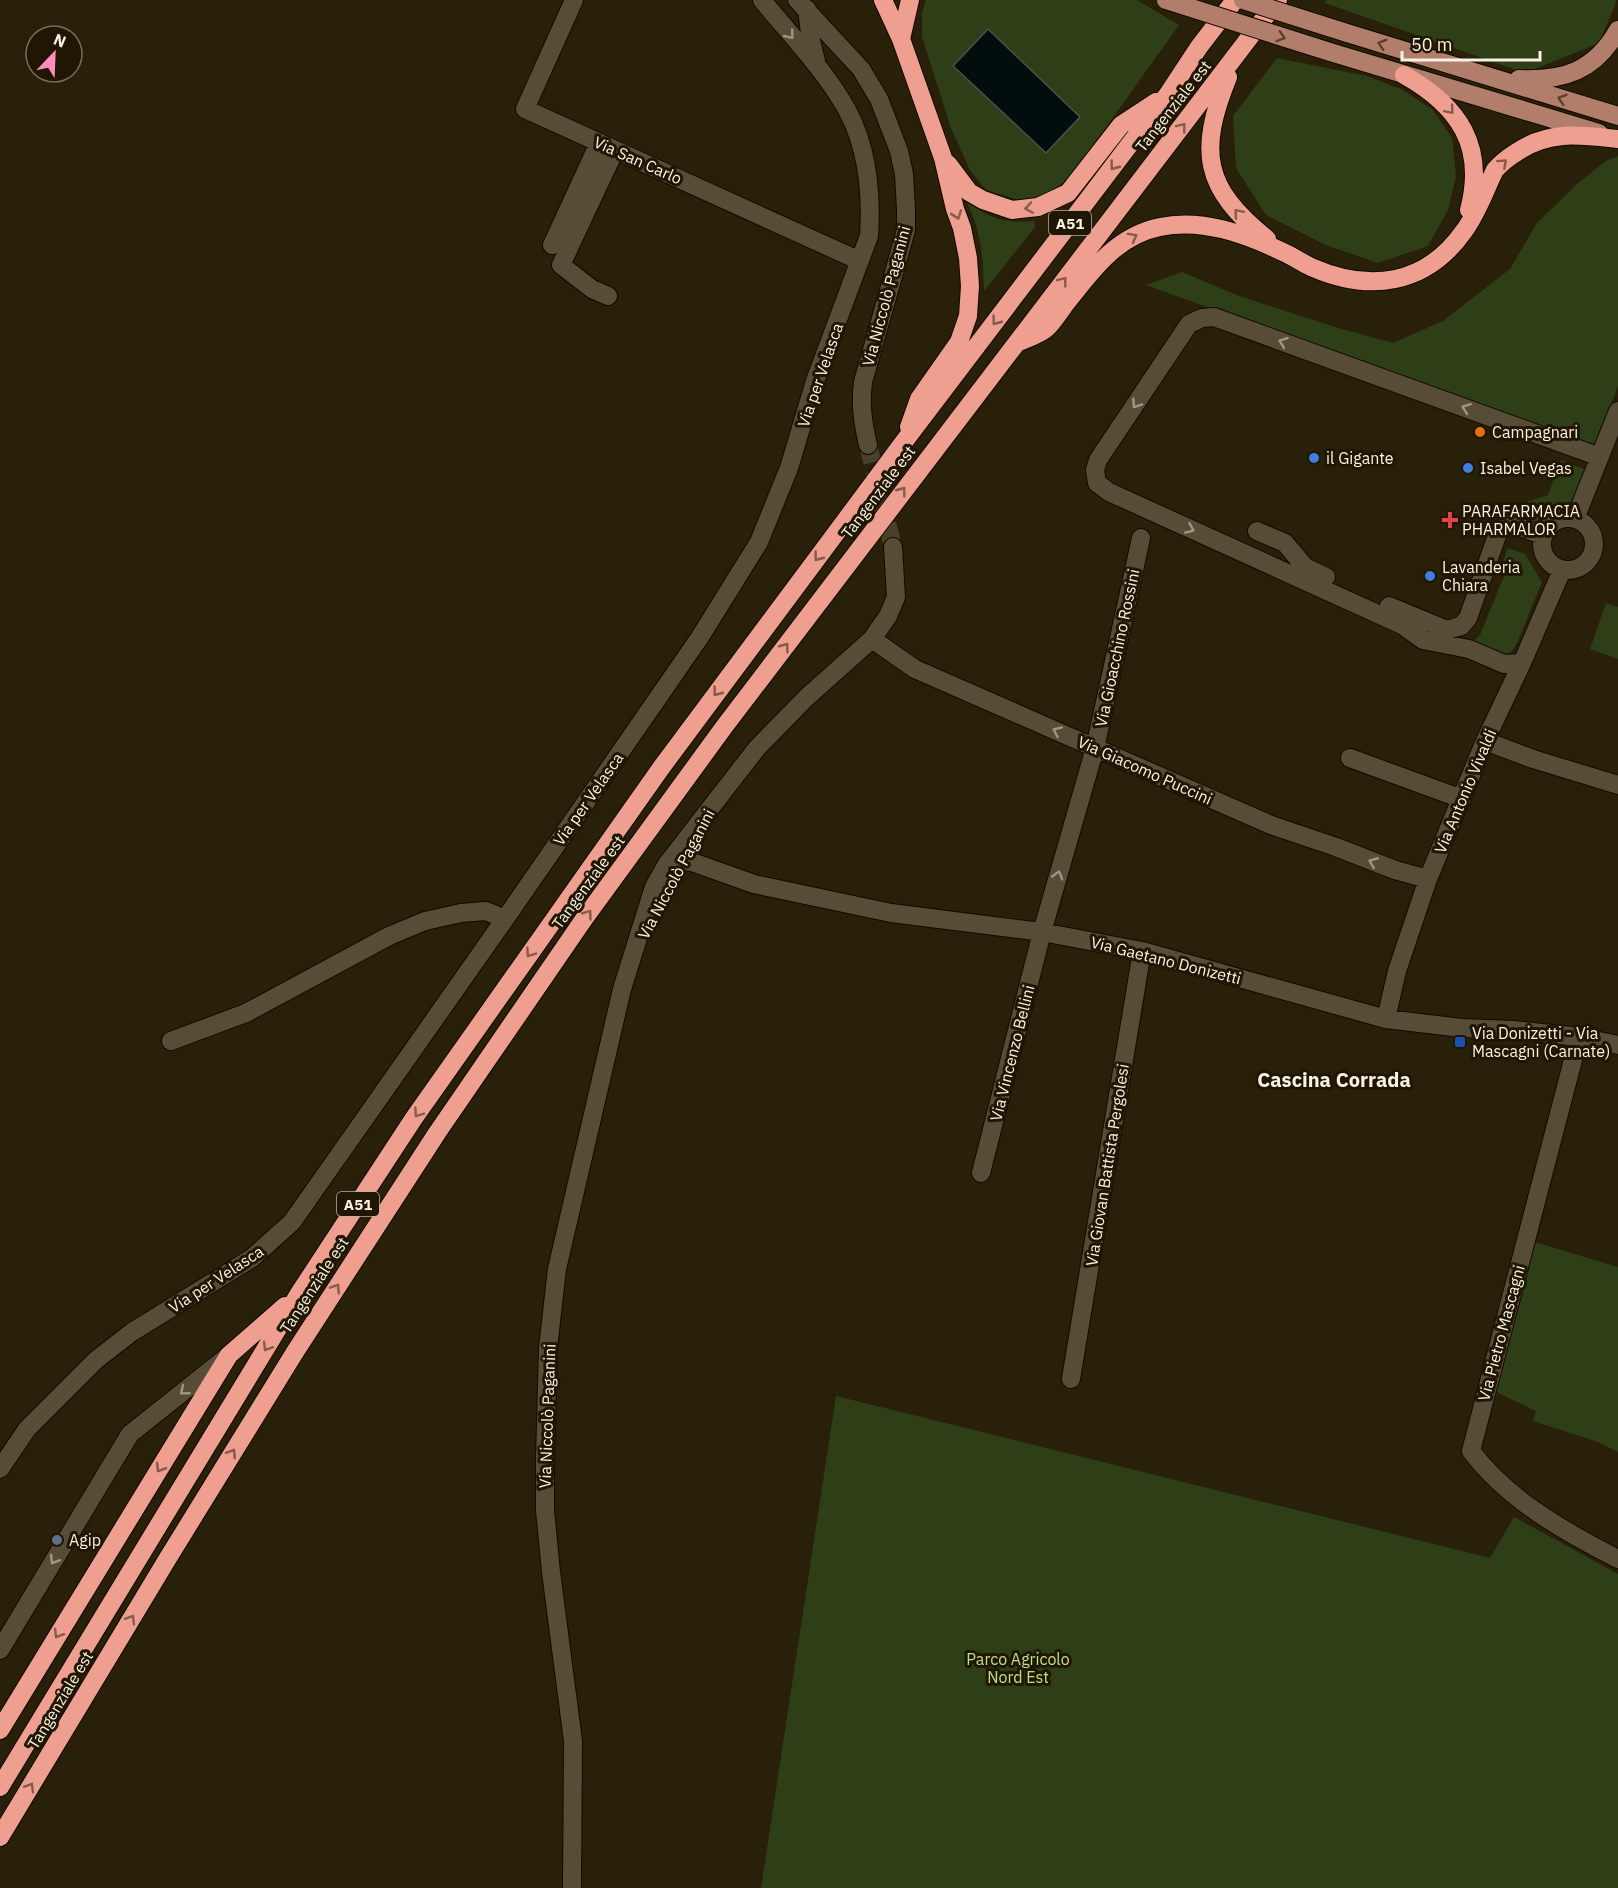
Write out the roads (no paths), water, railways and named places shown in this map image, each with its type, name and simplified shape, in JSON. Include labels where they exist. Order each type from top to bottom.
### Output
[{"type":"highway","points":[[883,0],[901,39],[943,158],[968,258],[968,316],[959,342],[919,399],[903,443]]},
{"type":"highway","points":[[901,39],[910,0]]},
{"type":"highway","points":[[1199,47],[1222,0]]},
{"type":"highway","name":"Tangenziale est","points":[[0,1787],[300,1292],[414,1118],[661,768],[903,443],[1168,94],[1199,47],[1235,0]]},
{"type":"highway","name":"Tangenziale est","points":[[0,1837],[295,1352],[437,1133],[584,919],[724,727],[1278,0]]},
{"type":"highway","points":[[1237,55],[1212,122],[1211,159],[1218,183],[1234,210],[1245,222],[1282,251]]},
{"type":"highway","points":[[1404,75],[1440,98],[1462,125],[1469,140],[1476,171],[1473,196],[1464,232]]},
{"type":"highway","points":[[943,158],[969,192],[977,197],[993,205],[1012,210],[1038,207],[1068,193],[1121,125],[1168,94]]},
{"type":"highway","points":[[1014,344],[1046,329],[1096,264],[1120,244],[1146,230],[1172,224],[1195,224],[1234,232],[1328,273],[1365,281],[1383,282],[1410,275],[1436,262],[1464,232],[1500,164],[1525,147],[1557,135],[1570,134],[1618,139]]},
{"type":"highway","points":[[0,1730],[229,1355],[300,1292]]},
{"type":"main road","points":[[1166,0],[1618,139]]},
{"type":"main road","points":[[1243,0],[1618,116]]},
{"type":"main road","points":[[1495,79],[1537,80],[1555,79],[1567,75],[1598,57],[1611,43],[1618,30]]},
{"type":"street","name":"Via San Carlo","points":[[574,0],[525,109],[860,261]]},
{"type":"street","name":"Via per Velasca","points":[[0,1469],[27,1429],[96,1360],[132,1332],[252,1258],[292,1222],[505,920],[700,637],[759,543],[789,468],[816,381],[860,261],[869,229],[870,190],[861,145],[846,107],[762,0]]},
{"type":"street","points":[[802,4],[818,69]]},
{"type":"street","name":"Via Niccolò Paganini","points":[[802,4],[861,69],[869,82],[889,123],[904,174],[906,230],[862,389],[861,413],[868,446]]},
{"type":"street","points":[[552,245],[607,146]]},
{"type":"street","points":[[607,146],[561,265],[592,289],[608,296]]},
{"type":"street","points":[[1522,663],[1504,664],[1468,649],[1423,640],[1402,625],[1109,492],[1097,483],[1095,470],[1098,460],[1189,324],[1202,318],[1214,317],[1600,457]]},
{"type":"street","points":[[1575,519],[1618,411]]},
{"type":"street","points":[[1560,519],[1575,519],[1589,529],[1593,536],[1593,553],[1584,565],[1577,569],[1562,570],[1547,561],[1542,553],[1543,535],[1546,528],[1560,519]]},
{"type":"street","points":[[1257,531],[1285,543],[1305,567],[1447,630],[1461,626],[1468,618],[1499,530],[1510,524],[1543,535]]},
{"type":"street","name":"Via Gioacchino Rossini","points":[[1042,932],[1095,748],[1141,538]]},
{"type":"street","name":"Via Niccolò Paganini","points":[[572,1888],[573,1741],[551,1572],[545,1493],[548,1348],[557,1269],[622,989],[654,887],[718,796],[757,748],[807,697],[872,639],[888,616],[896,597],[893,547]]},
{"type":"street","name":"Via Antonio Vivaldi","points":[[1386,1019],[1397,971],[1428,879],[1485,741],[1562,570]]},
{"type":"street","name":"Via Giacomo Puccini","points":[[872,639],[915,669],[1271,825],[1395,870],[1428,879]]},
{"type":"street","points":[[1485,741],[1533,759],[1618,785]]},
{"type":"street","points":[[1350,758],[1462,799]]},
{"type":"street","name":"Via Gaetano Donizetti","points":[[676,857],[690,866],[754,884],[891,913],[1042,932],[1142,951],[1386,1019],[1462,1029],[1513,1030],[1579,1036],[1618,1046]]},
{"type":"street","points":[[171,1041],[246,1013],[389,936],[425,921],[460,913],[486,912],[505,920]]},
{"type":"street","name":"Via Vincenzo Bellini","points":[[981,1173],[1042,932]]},
{"type":"street","name":"Via Giovan Battista Pergolesi","points":[[1071,1380],[1142,951]]},
{"type":"street","name":"Via Pietro Mascagni","points":[[1579,1036],[1471,1451],[1481,1464],[1521,1500],[1572,1536],[1618,1559]]},
{"type":"street","points":[[0,1650],[130,1434],[229,1355]]},
{"type":"tunnel","points":[[868,445],[893,547]]},
{"type":"place","name":"Campagnari","points":[[1480,432]]},
{"type":"place","name":"il Gigante","points":[[1314,458]]},
{"type":"place","name":"Isabel Vegas","points":[[1468,468]]},
{"type":"place","name":"PARAFARMACIA PHARMALOR","points":[[1450,520]]},
{"type":"place","name":"Lavanderia Chiara","points":[[1430,576]]},
{"type":"place","name":"Via Donizetti - Via Mascagni (Carnate)","points":[[1460,1042]]},
{"type":"place","name":"Agip","points":[[57,1540]]},
{"type":"district","name":"Cascina Corrada","points":[[1334,1079]]},
{"type":"park label","name":"Parco Agricolo Nord Est","points":[[1018,1668]]}]
